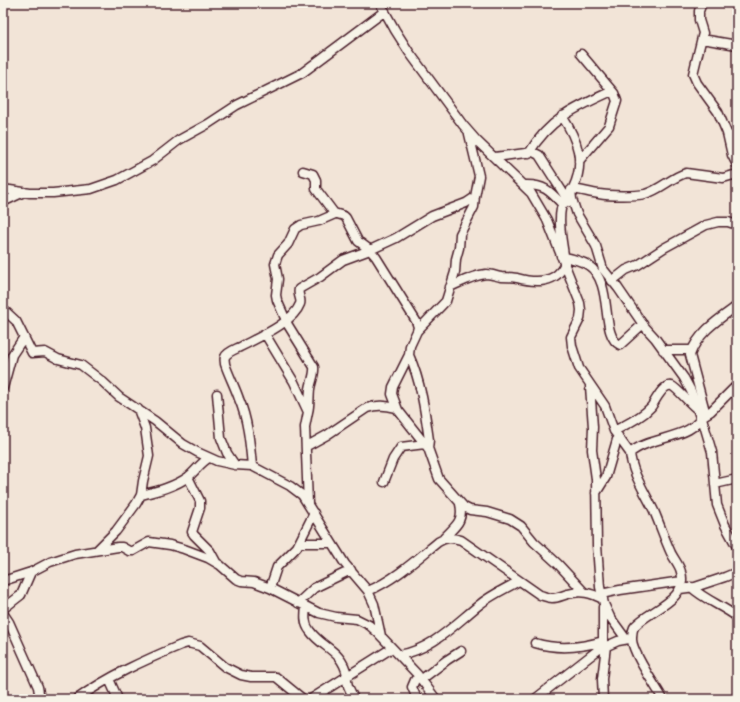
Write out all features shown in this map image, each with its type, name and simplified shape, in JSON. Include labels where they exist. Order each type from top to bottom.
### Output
[{"type":"street","points":[[380,3],[409,52],[451,110],[469,132],[531,193],[547,220],[564,258],[580,303],[580,319],[571,337],[572,346],[579,368],[605,406],[616,433],[630,452],[636,477],[682,572],[681,585],[676,595],[662,607],[634,626],[629,638],[604,645],[559,648],[551,648],[535,643]]},
{"type":"street","points":[[702,3],[699,16],[703,33],[694,64],[693,74],[697,83],[716,107],[728,137],[732,155],[737,165]]},
{"type":"street","points":[[3,189],[24,192],[53,193],[85,190],[118,180],[152,161],[179,140],[208,124],[237,105],[302,73],[385,11]]},
{"type":"street","points":[[702,39],[737,45]]},
{"type":"street","points":[[579,161],[609,126],[617,101],[612,91],[580,54]]},
{"type":"street","points":[[529,153],[547,129],[562,116],[612,91]]},
{"type":"street","points":[[450,287],[486,274],[509,278],[515,277],[531,281],[542,281],[557,275],[563,269],[564,258],[560,218],[565,202],[572,190],[578,174],[579,161],[575,138],[562,116]]},
{"type":"street","points":[[426,446],[429,440],[421,388],[410,354],[410,346],[417,331],[446,301],[459,248],[460,234],[474,207],[479,176],[469,132]]},
{"type":"street","points":[[728,137],[737,134]]},
{"type":"street","points":[[495,157],[533,152],[539,155],[545,163],[565,202]]},
{"type":"street","points":[[303,171],[313,174],[316,180],[316,189],[335,214]]},
{"type":"street","points":[[572,190],[605,195],[644,194],[663,186],[676,177],[686,173],[723,178],[737,174]]},
{"type":"street","points":[[524,185],[534,184],[545,188],[565,202],[577,214]]},
{"type":"street","points":[[572,190],[572,199],[577,214],[596,246],[603,269],[626,298],[692,391],[712,452],[718,504],[722,518],[737,547]]},
{"type":"street","points":[[3,202],[24,192]]},
{"type":"street","points":[[252,466],[251,449],[244,413],[225,364],[225,358],[231,351],[265,334],[286,321],[300,305],[301,301],[298,289],[320,277],[343,260],[370,250],[404,234],[432,216],[466,203],[475,196]]},
{"type":"street","points":[[308,504],[305,428],[314,367],[286,321],[276,295],[278,279],[275,264],[278,255],[288,244],[295,229],[335,214],[344,216],[358,241],[370,250],[376,257],[416,321],[417,331]]},
{"type":"street","points":[[612,281],[626,270],[638,265],[664,248],[706,225],[718,222],[728,222],[737,225]]},
{"type":"street","points":[[376,257],[380,245]]},
{"type":"street","points":[[564,258],[584,262],[593,269],[599,277],[605,295],[607,317],[613,338],[618,344],[620,345],[643,324]]},
{"type":"street","points":[[702,418],[705,410],[690,355],[699,338],[711,324],[737,306]]},
{"type":"street","points":[[3,309],[16,320],[32,353],[45,352],[58,359],[81,365],[104,382],[119,397],[155,421],[183,444],[209,458],[235,465],[252,466],[290,486],[302,495],[345,564],[368,591],[374,604],[381,636]]},
{"type":"street","points":[[265,334],[294,382],[308,412]]},
{"type":"street","points":[[3,388],[12,355],[24,337]]},
{"type":"street","points":[[663,350],[692,350]]},
{"type":"street","points":[[410,354],[393,387],[392,394],[398,408],[426,446],[439,479],[460,504],[470,510],[487,512],[510,519],[521,526],[534,542],[558,564],[584,592]]},
{"type":"street","points":[[590,385],[593,427],[592,450],[596,479],[597,545],[602,598],[604,645],[602,679],[603,699]]},
{"type":"street","points":[[630,452],[642,445],[692,428],[737,385]]},
{"type":"street","points":[[596,494],[606,477],[616,433],[646,413],[663,389],[668,386],[672,386],[678,390],[697,410]]},
{"type":"street","points":[[217,394],[220,436],[227,453],[235,465]]},
{"type":"street","points":[[306,446],[327,435],[367,408],[374,405],[398,408]]},
{"type":"street","points":[[97,550],[116,531],[141,495],[149,456],[145,428],[138,409]]},
{"type":"street","points":[[384,482],[393,459],[401,447],[426,446]]},
{"type":"street","points":[[141,495],[159,491],[188,477],[199,465],[209,458]]},
{"type":"street","points":[[188,477],[200,501],[200,508],[192,532],[210,551],[217,563]]},
{"type":"street","points":[[715,484],[737,479]]},
{"type":"street","points":[[368,591],[379,587],[397,575],[457,526],[460,519],[460,504]]},
{"type":"street","points":[[270,588],[277,567],[300,543],[314,513]]},
{"type":"street","points":[[444,538],[451,537],[461,540],[540,595],[551,598],[559,598],[577,592],[584,592],[602,598],[610,617],[629,638],[635,652],[663,699]]},
{"type":"street","points":[[3,581],[31,572],[50,562],[97,550],[122,547],[129,551],[133,551],[149,542],[158,542],[170,545],[199,553],[217,563],[236,579],[254,582],[270,588],[319,613],[336,617],[357,619],[369,625],[420,678],[436,699]]},
{"type":"street","points":[[300,543],[331,543]]},
{"type":"street","points":[[298,603],[314,588],[351,570]]},
{"type":"street","points":[[3,609],[21,595],[31,572]]},
{"type":"street","points":[[602,598],[620,590],[681,585],[691,587],[726,577],[737,572]]},
{"type":"street","points":[[398,655],[410,653],[431,643],[492,596],[519,581]]},
{"type":"street","points":[[691,587],[697,593],[737,617]]},
{"type":"street","points":[[306,607],[305,617],[310,631],[337,654],[343,663],[348,686],[354,699]]},
{"type":"street","points":[[3,613],[9,622],[38,687],[40,699]]},
{"type":"street","points":[[77,699],[109,678],[132,666],[181,644],[188,643],[194,643],[200,646],[215,660],[229,670],[251,677],[276,677],[303,699]]},
{"type":"street","points":[[535,699],[604,645]]},
{"type":"street","points":[[311,699],[392,648]]},
{"type":"street","points":[[417,699],[412,687],[415,680],[461,651]]},
{"type":"street","points":[[109,678],[118,699]]}]
